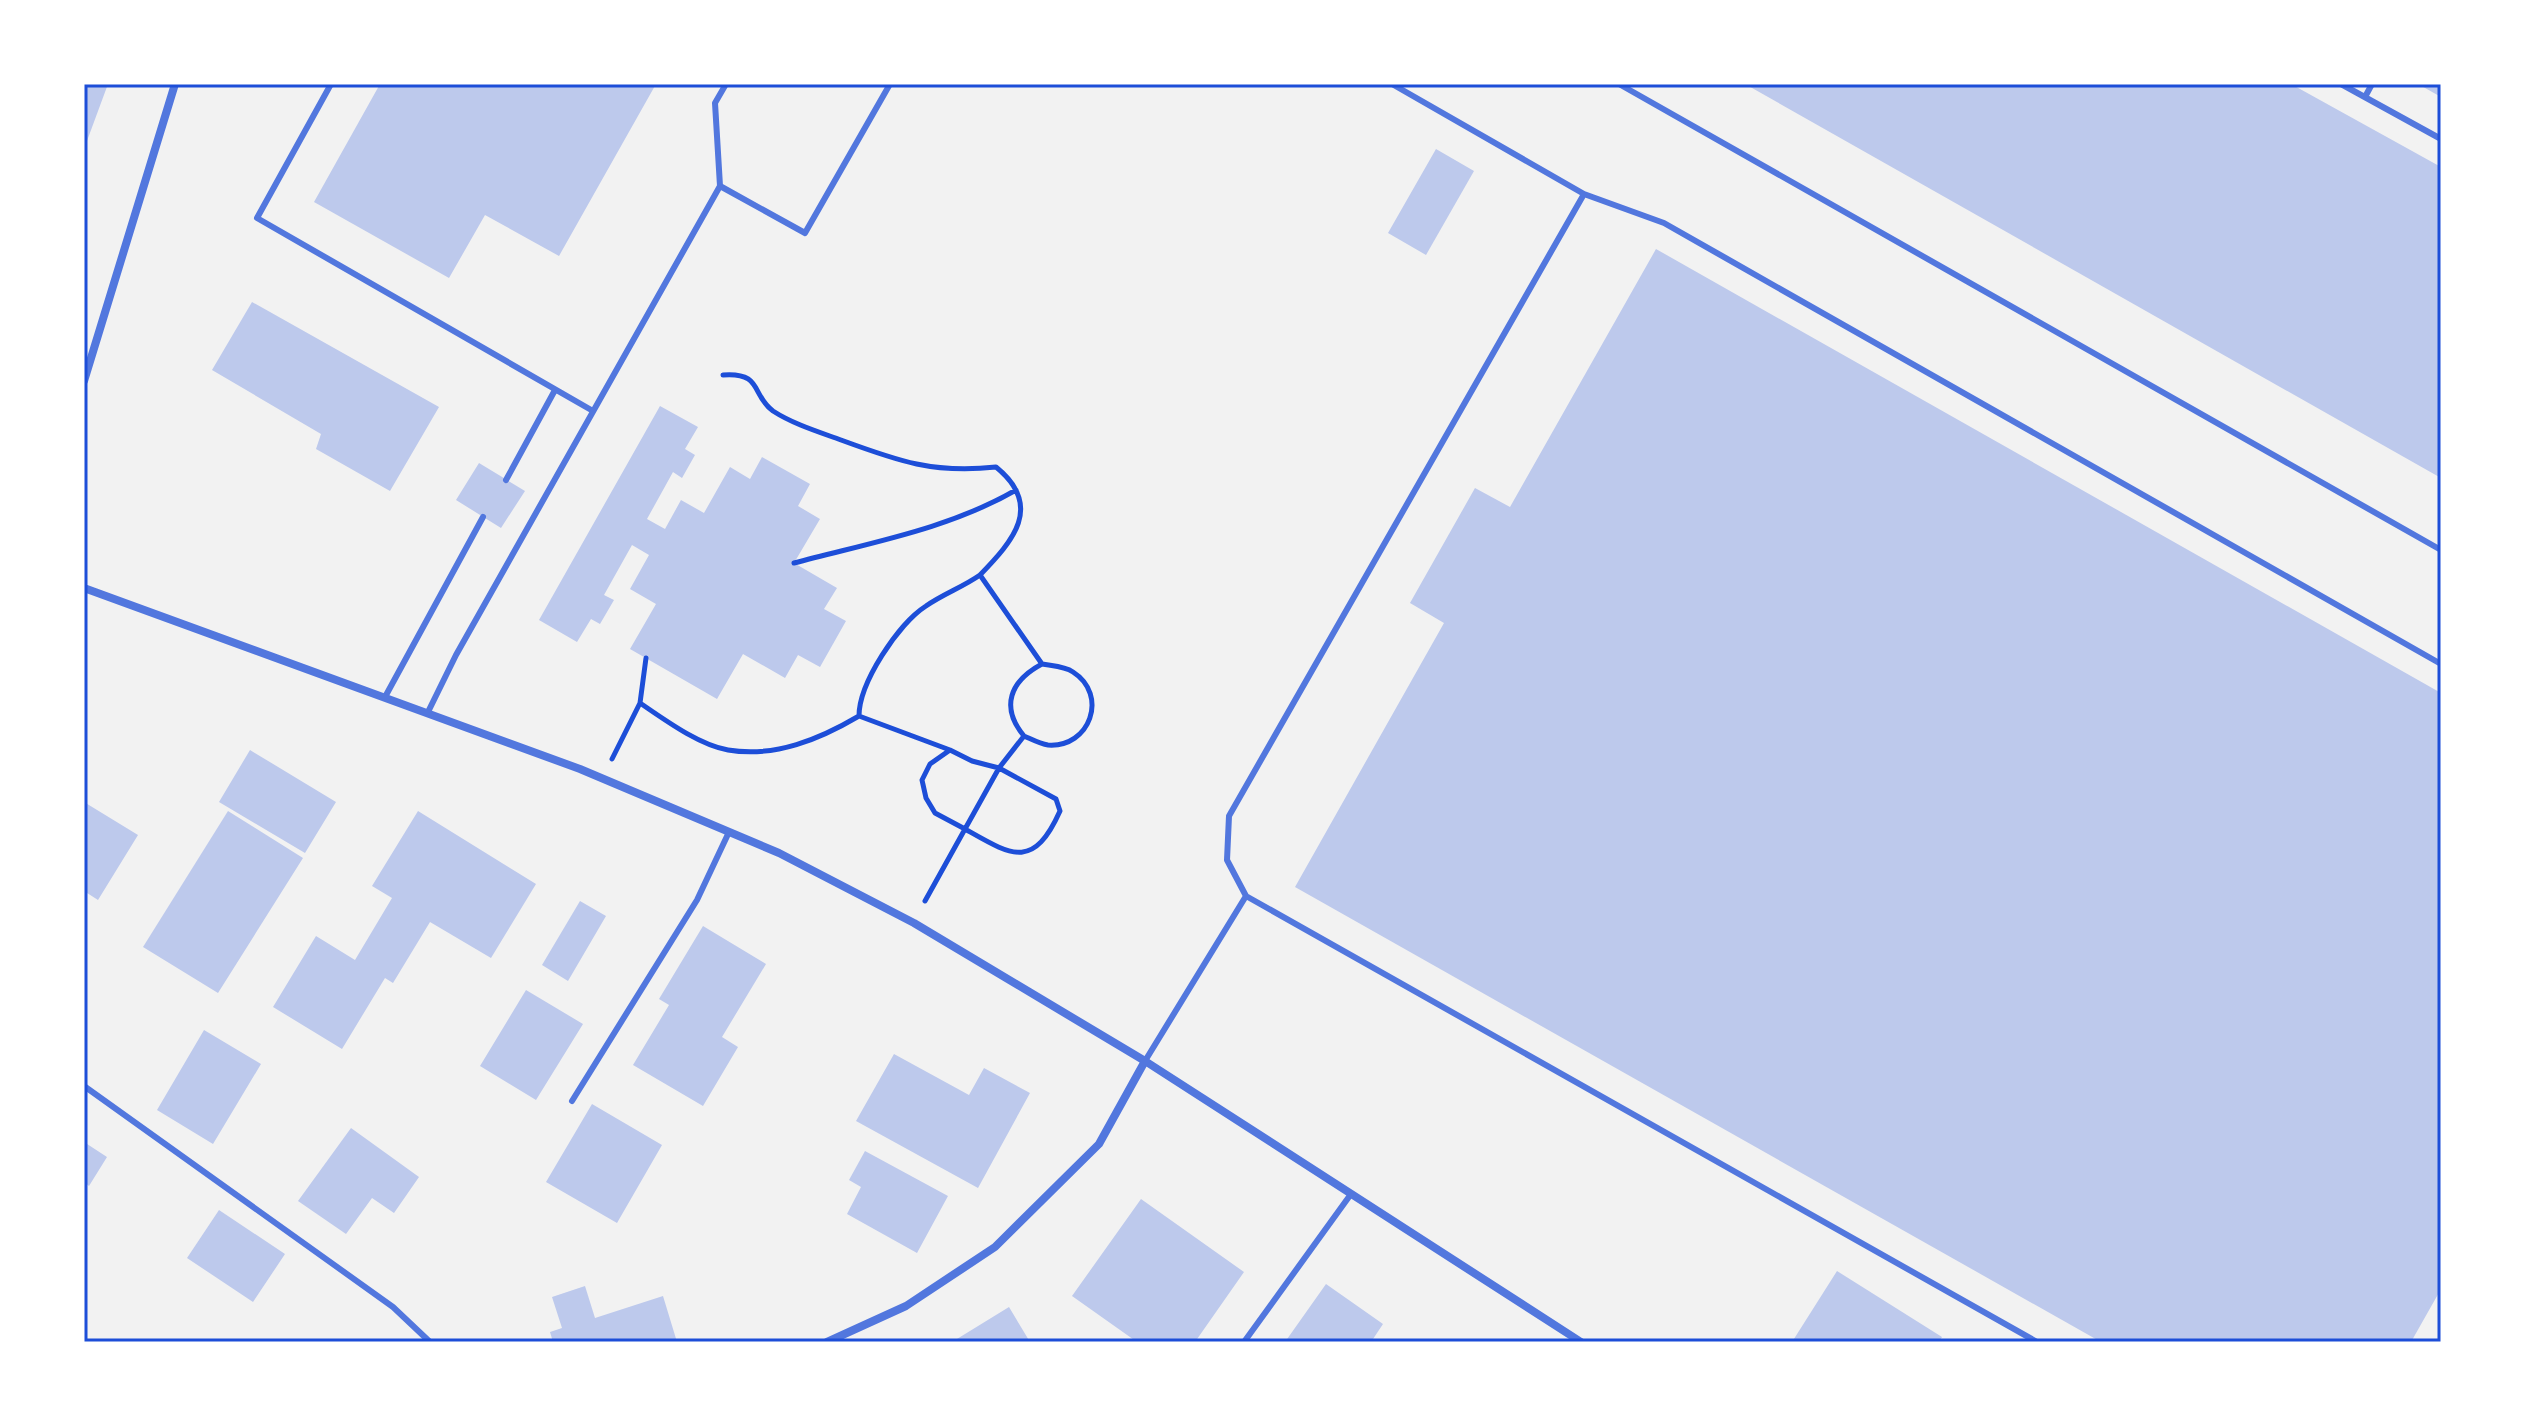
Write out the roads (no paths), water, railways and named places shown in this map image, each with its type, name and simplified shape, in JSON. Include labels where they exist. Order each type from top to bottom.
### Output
[{"type":"street","points":[[84,381],[175,84]]},
{"type":"street","points":[[84,588],[428,712],[602,779],[779,853],[914,923],[1145,1061],[1581,1342]]},
{"type":"street","points":[[827,1342],[906,1306],[995,1247],[1099,1144],[1145,1061]]},
{"type":"lane","points":[[331,84],[257,218],[593,411]]},
{"type":"lane","points":[[428,712],[456,655],[720,186],[715,103],[726,84]]},
{"type":"lane","points":[[720,186],[805,233],[890,84]]},
{"type":"lane","points":[[1392,84],[1584,194],[1664,223],[2441,664]]},
{"type":"lane","points":[[1619,84],[2441,550]]},
{"type":"lane","points":[[2341,84],[2441,139]]},
{"type":"lane","points":[[2365,97],[2372,84]]},
{"type":"lane","points":[[1584,194],[1229,816],[1227,860],[1246,896],[2037,1342]]},
{"type":"lane","points":[[506,480],[555,390]]},
{"type":"lane","points":[[385,697],[483,517]]},
{"type":"lane","points":[[572,1101],[697,900],[729,832]]},
{"type":"lane","points":[[1145,1061],[1246,896]]},
{"type":"lane","points":[[84,1086],[393,1307],[430,1342]]},
{"type":"lane","points":[[1244,1342],[1351,1194]]}]
